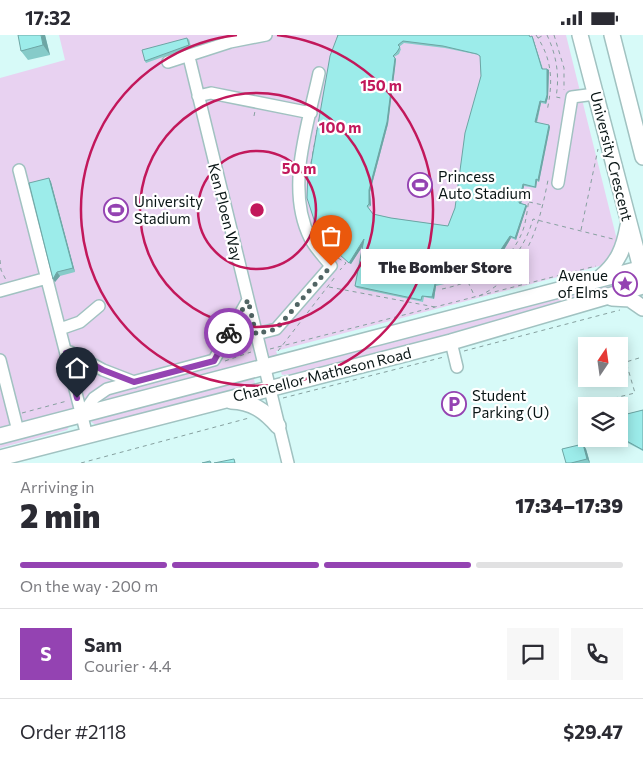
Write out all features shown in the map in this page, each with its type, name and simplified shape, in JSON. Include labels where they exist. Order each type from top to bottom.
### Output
[{"type":"main road","name":"University Crescent","points":[[580,35],[642,272]]},
{"type":"main road","name":"University Crescent","points":[[612,35],[643,157]]},
{"type":"main road","points":[[600,272],[613,268],[620,255],[628,222]]},
{"type":"main road","name":"Chancellor Matheson Road","points":[[0,436],[264,367],[600,272],[642,272]]},
{"type":"main road","name":"Chancellor Matheson Road","points":[[0,458],[219,401],[267,399],[452,348],[643,286]]},
{"type":"main road","points":[[606,297],[630,299],[643,308]]},
{"type":"main road","points":[[219,401],[246,402],[267,399],[278,426]]},
{"type":"street","points":[[168,62],[189,57],[220,40],[266,35]]},
{"type":"street","name":"Ken Ploen Way","points":[[189,57],[264,367],[267,399]]},
{"type":"street","points":[[256,334],[276,329],[331,266],[311,240],[299,204],[301,163],[314,118],[318,73]]},
{"type":"street","points":[[198,96],[211,93],[314,118]]},
{"type":"street","points":[[554,179],[572,97],[595,93]]},
{"type":"street","points":[[19,170],[87,435]]},
{"type":"street","points":[[6,289],[47,278]]},
{"type":"street","points":[[82,415],[94,398],[108,389],[214,361],[248,300]]},
{"type":"street","points":[[60,329],[80,322],[98,306]]},
{"type":"street","points":[[452,348],[457,367]]},
{"type":"street","points":[[66,353],[70,352],[103,370],[134,382]]},
{"type":"street","points":[[0,360],[18,431]]},
{"type":"street","points":[[278,426],[288,463]]},
{"type":"path","points":[[334,46],[338,35]]},
{"type":"path","points":[[536,35],[552,71],[547,111]]},
{"type":"path","points":[[538,38],[544,35]]},
{"type":"path","points":[[547,35],[554,50],[558,71],[556,97]]},
{"type":"path","points":[[554,35],[564,68],[564,91]]},
{"type":"path","points":[[310,164],[314,118]]},
{"type":"path","points":[[581,231],[598,149]]},
{"type":"path","points":[[475,297],[490,290],[519,264],[530,246],[540,221],[543,205],[554,179]]},
{"type":"path","points":[[442,289],[468,282],[494,267],[508,256],[518,241],[524,227],[530,193]]},
{"type":"path","points":[[529,202],[543,205]]},
{"type":"path","points":[[494,267],[500,274],[513,260],[523,245],[533,219],[618,241]]},
{"type":"path","points":[[276,354],[346,263],[333,255]]},
{"type":"path","points":[[0,260],[6,289]]},
{"type":"path","points":[[281,348],[475,297],[600,272]]},
{"type":"path","points":[[468,282],[475,297]]},
{"type":"path","points":[[328,287],[437,307]]},
{"type":"path","points":[[81,463],[244,420],[252,417],[267,399],[452,348],[620,310]]},
{"type":"path","points":[[618,397],[634,393],[626,361],[639,358]]},
{"type":"path","points":[[14,415],[77,398]]},
{"type":"shaded area","points":[[59,35],[566,35],[616,236],[617,247],[607,264],[276,351],[278,357],[0,429],[0,78],[65,60]]},
{"type":"shaded area","points":[[628,276],[630,283],[565,301],[542,310],[307,372],[282,375],[281,372]]},
{"type":"shaded area","points":[[243,377],[254,379],[255,384],[248,388],[98,426],[91,422],[96,417]]},
{"type":"shaded area","points":[[70,425],[67,430],[0,448],[0,440]]},
{"type":"building","points":[[18,35],[41,35],[43,45],[21,51]]},
{"type":"building","name":"Princess Auto Stadium","points":[[338,35],[529,35],[530,37],[532,36],[542,69],[547,69],[547,95],[545,102],[540,101],[535,122],[549,125],[535,187],[523,184],[519,203],[526,205],[515,238],[510,236],[489,263],[488,261],[473,272],[456,280],[435,284],[432,297],[422,296],[421,300],[355,286],[364,239],[349,263],[330,246],[320,231],[318,232],[307,198],[308,170],[310,170],[330,56]],"holes":[[[403,41],[443,46],[480,56],[481,76],[465,133],[455,208],[448,226],[373,214],[367,206],[369,204],[369,190],[387,122],[395,58],[393,56],[400,47],[398,45]]]},
{"type":"building","points":[[187,38],[189,45],[145,61],[142,50]]},
{"type":"building","points":[[49,178],[73,268],[57,272],[53,279],[29,183]]},
{"type":"building","points":[[643,410],[643,450],[628,442],[628,414]]},
{"type":"building","points":[[578,445],[578,447],[584,447],[587,459],[566,463],[562,449]]},
{"type":"building","points":[[234,459],[235,463],[214,463]]},
{"type":"way so far","points":[[229,333],[248,300],[256,334],[276,329],[331,266]]},
{"type":"place","name":"Princess Auto Stadium","points":[[420,185]]},
{"type":"place","name":"University Stadium","points":[[116,210]]},
{"type":"place","name":"The Bomber Store","points":[[331,266]]},
{"type":"place","name":"Avenue of Elms","points":[[625,284]]},
{"type":"place","name":"Student Parking (U)","points":[[454,404]]},
{"type":"route","points":[[77,398],[66,353],[70,352],[103,370],[134,382],[214,361],[229,333]]}]
